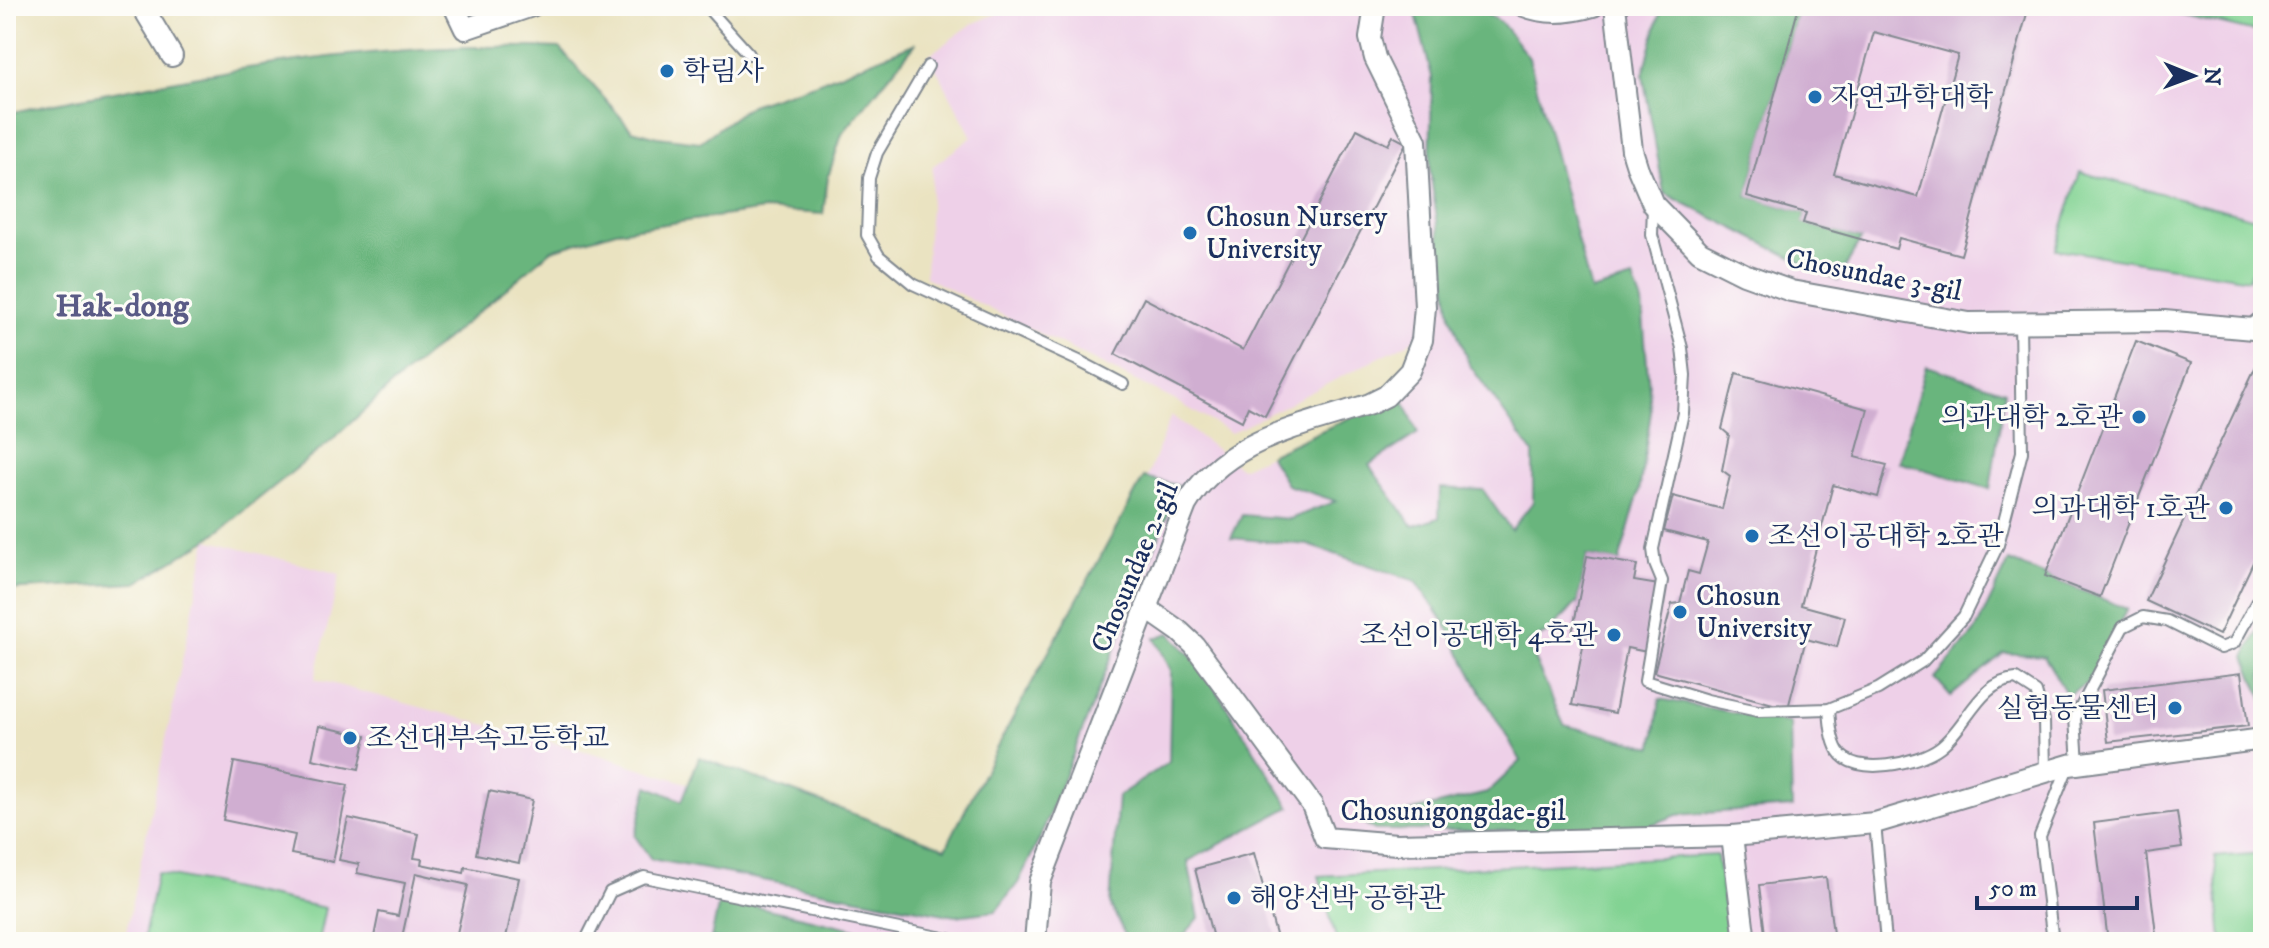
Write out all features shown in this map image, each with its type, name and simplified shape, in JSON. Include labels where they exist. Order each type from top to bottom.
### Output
[{"type":"street","points":[[142,6],[172,56]]},
{"type":"street","points":[[454,6],[465,29],[532,6]]},
{"type":"street","name":"Chosundae 2-gil","points":[[1035,942],[1040,882],[1186,505],[1206,476],[1235,453],[1257,442],[1386,396],[1410,371],[1416,360],[1422,340],[1425,307],[1416,141],[1375,58],[1370,38],[1375,6]]},
{"type":"street","points":[[1524,6],[1547,13],[1593,6]]},
{"type":"street","name":"Chosundae 3-gil","points":[[1615,6],[1632,150],[1653,204],[1700,252],[1744,274],[1791,291],[1969,323],[2164,321],[2253,329],[2263,321]]},
{"type":"street","name":"Chosunigongdae-gil","points":[[1146,608],[1194,645],[1312,805],[1325,838],[1397,844],[1732,836],[1875,823],[2074,765],[2263,739]]},
{"type":"street","points":[[1732,836],[1745,942]]},
{"type":"lane","points":[[706,6],[749,54]]},
{"type":"lane","points":[[928,66],[877,153],[869,178],[867,235],[879,256],[913,284],[1123,384]]},
{"type":"lane","points":[[1653,204],[1652,235],[1682,348],[1685,393],[1653,549],[1662,581],[1645,681],[1707,700],[1758,711],[1829,709],[1878,689],[1915,666],[1964,616],[1998,545],[2022,452],[2020,322]]},
{"type":"lane","points":[[2053,942],[2040,836],[2074,765],[2075,718],[2123,627],[2143,617],[2167,621],[2221,648],[2234,643],[2263,590]]},
{"type":"lane","points":[[1829,709],[1838,751],[1849,762],[1863,766],[1887,765],[1924,756],[1941,746],[1987,691],[1998,683],[2016,679],[2036,692],[2044,720],[2045,772]]},
{"type":"lane","points":[[1875,823],[1886,942]]},
{"type":"lane","points":[[585,942],[610,892],[644,877],[963,942]]},
{"type":"shaded area","name":"Chosun University","points":[[1016,6],[2263,6],[2263,942],[124,942],[207,540],[340,574],[315,679],[603,756],[967,874],[1000,866],[1171,415],[1241,468],[1415,388],[1439,327],[1231,433],[1176,401],[925,277],[933,166],[972,137],[929,55],[972,24]]},
{"type":"green space","points":[[1414,6],[1471,6],[1501,22],[1529,58],[1591,291],[1633,279],[1642,303],[1651,412],[1639,492],[1619,562],[1587,556],[1578,602],[1546,634],[1527,643],[1564,725],[1653,747],[1660,699],[1790,723],[1792,807],[1677,815],[1635,831],[1375,830],[1363,823],[1487,793],[1521,761],[1444,622],[1416,581],[1308,545],[1231,538],[1242,515],[1290,519],[1336,501],[1287,485],[1269,455],[1401,394],[1418,433],[1369,465],[1413,526],[1439,518],[1440,488],[1483,490],[1511,530],[1533,502],[1533,453],[1469,364],[1451,316],[1430,171],[1432,77]]},
{"type":"green space","points":[[1662,6],[1799,6],[1747,196],[1806,213],[1804,223],[1861,239],[1838,281],[1664,193],[1643,75]]},
{"type":"green space","points":[[2178,8],[2263,17],[2263,34],[2177,13]]},
{"type":"green space","points":[[916,43],[842,134],[828,177],[823,214],[764,210],[616,231],[552,250],[394,383],[332,440],[207,540],[136,583],[6,590],[6,114],[228,71],[338,56],[449,48],[560,48],[632,130],[700,142],[751,105],[817,83]]},
{"type":"green space","points":[[2080,172],[2263,220],[2263,245],[2249,279],[2056,249]]},
{"type":"green space","points":[[1926,366],[2005,391],[1990,489],[1899,462]]},
{"type":"green space","points":[[1144,477],[1179,486],[1040,838],[1018,883],[996,911],[955,916],[651,859],[635,836],[648,786],[682,801],[699,757],[946,848],[997,747]]},
{"type":"green space","points":[[2009,561],[2127,609],[2089,682],[2067,695],[2044,656],[2004,653],[1951,696],[1935,678],[1976,630]]},
{"type":"green space","points":[[2263,621],[2263,700],[2245,657]]},
{"type":"green space","points":[[1170,633],[1203,669],[1290,807],[1188,861],[1199,918],[1178,942],[1127,939],[1110,904],[1118,796],[1169,762],[1171,670],[1155,638]]},
{"type":"green space","points":[[2263,853],[2263,939],[2222,942],[2215,857]]},
{"type":"green space","points":[[1717,855],[1729,942],[1337,942],[1319,876]]},
{"type":"green space","points":[[157,873],[325,908],[318,942],[143,942]]},
{"type":"green space","points":[[720,898],[911,942],[733,942],[711,938]]},
{"type":"building","name":"자연과학대학","points":[[1799,6],[2029,6],[1961,255],[1899,238],[1896,249],[1803,223],[1806,213],[1747,196]],"holes":[[[1874,32],[1958,55],[1918,197],[1834,174]]]},
{"type":"building","points":[[1357,129],[1388,145],[1393,136],[1406,143],[1265,416],[1248,407],[1242,421],[1115,354],[1144,298],[1243,350]]},
{"type":"building","name":"의과대학 2호관","points":[[2136,341],[2191,363],[2100,597],[2045,576]]},
{"type":"building","name":"의과대학 1호관","points":[[2263,351],[2263,541],[2219,635],[2146,601]]},
{"type":"building","name":"조선이공대학 2호관","points":[[1736,373],[1868,409],[1855,457],[1887,465],[1878,497],[1833,485],[1801,605],[1845,617],[1837,647],[1806,639],[1788,708],[1654,672],[1672,604],[1680,603],[1688,571],[1699,574],[1708,542],[1664,531],[1673,496],[1722,509],[1730,476],[1722,470],[1729,435],[1722,429]]},
{"type":"building","name":"조선이공대학 4호관","points":[[1587,556],[1637,565],[1634,581],[1659,585],[1647,652],[1627,648],[1615,713],[1572,705],[1585,636],[1572,634]]},
{"type":"building","name":"실험동물센터","points":[[2241,673],[2248,726],[2108,742],[2102,690]]},
{"type":"building","points":[[319,726],[366,736],[359,769],[312,759]]},
{"type":"building","points":[[234,762],[348,785],[333,862],[291,854],[295,835],[223,820]]},
{"type":"building","points":[[489,791],[532,800],[519,863],[476,854]]},
{"type":"building","points":[[2177,812],[2182,848],[2146,853],[2157,942],[2108,942],[2094,823]]},
{"type":"building","points":[[348,818],[419,834],[414,858],[422,859],[421,864],[464,873],[465,867],[519,878],[505,942],[455,942],[468,885],[416,873],[401,942],[373,942],[379,912],[398,916],[405,883],[357,873],[359,864],[339,860]]},
{"type":"building","name":"해양선박 공학관","points":[[1254,853],[1278,942],[1214,942],[1195,869]]},
{"type":"building","points":[[1826,877],[1834,942],[1766,942],[1759,885]]},
{"type":"place","name":"학림사","points":[[667,71]]},
{"type":"place","name":"자연과학대학","points":[[1815,97]]},
{"type":"place","name":"Chosun Nursery University","points":[[1190,233]]},
{"type":"place","name":"의과대학 2호관","points":[[2139,417]]},
{"type":"place","name":"의과대학 1호관","points":[[2226,508]]},
{"type":"place","name":"조선이공대학 2호관","points":[[1752,536]]},
{"type":"place","name":"Chosun University","points":[[1680,612]]},
{"type":"place","name":"조선이공대학 4호관","points":[[1614,635]]},
{"type":"place","name":"실험동물센터","points":[[2175,708]]},
{"type":"place","name":"조선대부속고등학교","points":[[350,738]]},
{"type":"place","name":"해양선박 공학관","points":[[1234,898]]},
{"type":"district","name":"Hak-dong","points":[[122,307]]}]
